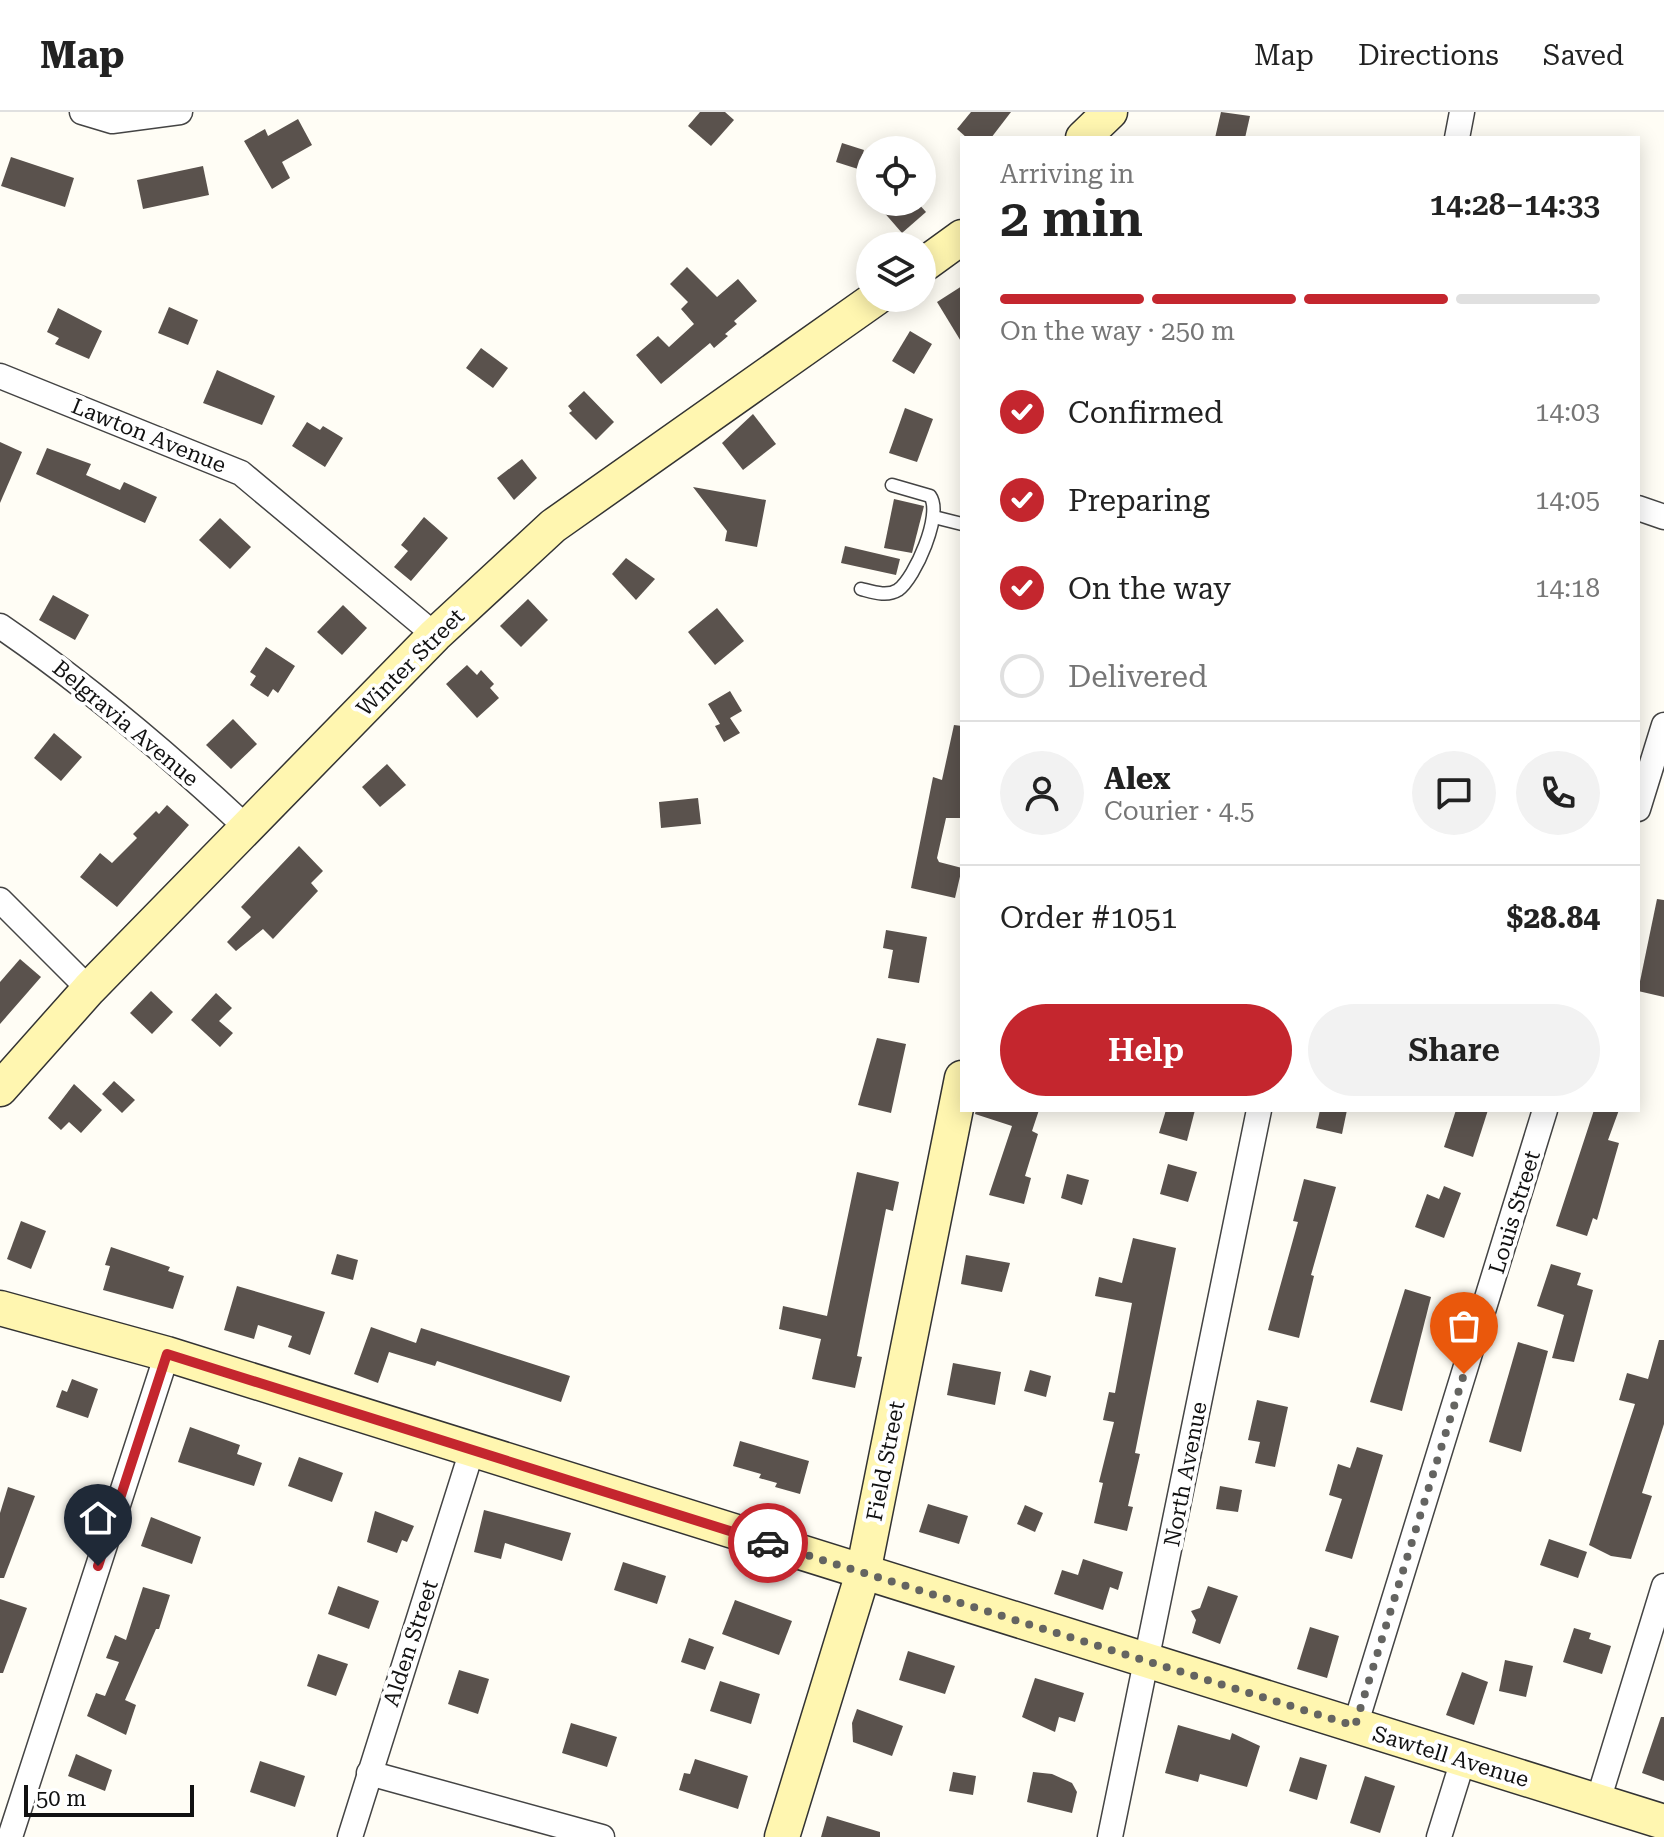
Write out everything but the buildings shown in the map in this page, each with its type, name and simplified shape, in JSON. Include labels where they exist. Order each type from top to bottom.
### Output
[{"type":"street","points":[[82,112],[112,121],[180,112]]},
{"type":"street","points":[[1457,136],[1462,112]]},
{"type":"street","points":[[936,256],[960,238]]},
{"type":"street","name":"Winter Street","points":[[0,1089],[89,989],[246,827],[435,635],[553,526],[856,312]]},
{"type":"street","name":"Lawton Avenue","points":[[0,376],[241,473],[435,635]]},
{"type":"street","points":[[1640,509],[1664,517]]},
{"type":"street","name":"Belgravia Avenue","points":[[0,626],[53,662],[192,777],[246,827]]},
{"type":"street","points":[[1640,803],[1664,725]]},
{"type":"street","points":[[0,900],[89,989]]},
{"type":"street","name":"Field Street","points":[[782,1837],[863,1573],[960,1088]]},
{"type":"street","name":"North Avenue","points":[[1110,1837],[1259,1112]]},
{"type":"street","name":"Louis Street","points":[[1355,1726],[1544,1112]]},
{"type":"street","name":"Sawtell Avenue","points":[[0,1308],[167,1354],[1664,1822]]},
{"type":"street","points":[[10,1837],[167,1354]]},
{"type":"street","name":"Alden Street","points":[[350,1837],[472,1450]]},
{"type":"street","points":[[1598,1801],[1664,1586]]},
{"type":"street","points":[[1439,1837],[1463,1760]]},
{"type":"street","points":[[369,1773],[602,1837]]},
{"type":"lane","points":[[861,589],[888,595],[899,589],[924,547],[934,517],[934,500],[925,492],[892,485]]},
{"type":"lane","points":[[934,517],[960,524]]},
{"type":"way so far","points":[[768,1543],[1355,1726],[1464,1374]]},
{"type":"route","points":[[98,1566],[167,1354],[768,1543]]}]
